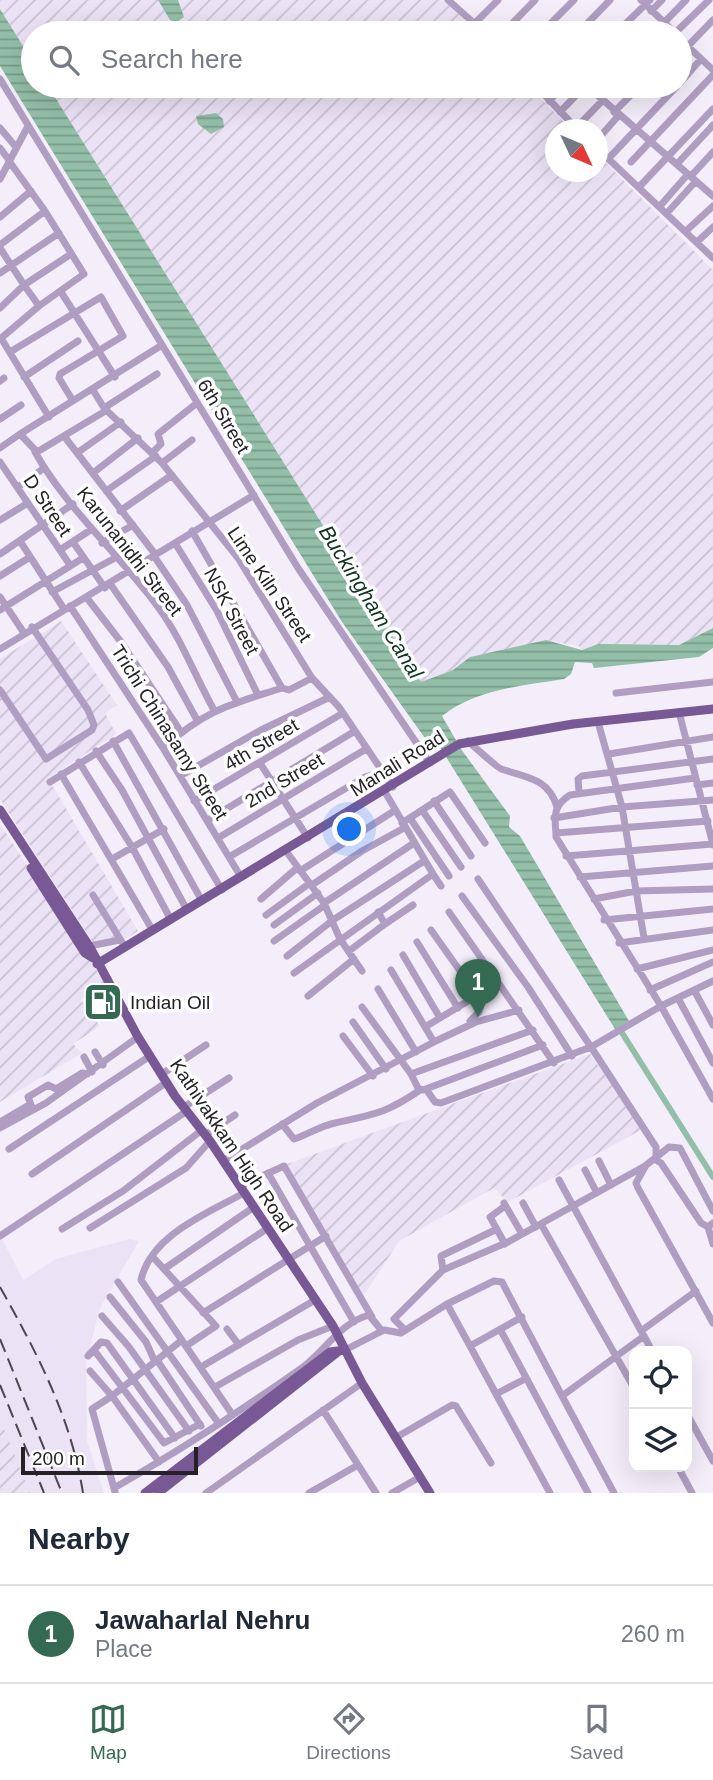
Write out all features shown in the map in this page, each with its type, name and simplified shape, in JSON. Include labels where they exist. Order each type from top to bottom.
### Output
[{"type":"main road","name":"Manali Road","points":[[95,961],[222,890],[464,742],[598,722],[713,709]]},
{"type":"main road","points":[[0,810],[89,946],[95,961]]},
{"type":"main road","points":[[0,820],[85,953],[95,961]]},
{"type":"main road","name":"Kathivakkam High Road","points":[[95,961],[164,1078],[242,1189],[334,1330],[342,1351],[430,1493]]},
{"type":"main road","points":[[145,1493],[330,1352],[342,1351]]},
{"type":"main road","points":[[158,1493],[342,1351]]},
{"type":"street","points":[[477,21],[498,0]]},
{"type":"street","points":[[515,21],[535,0]]},
{"type":"street","points":[[553,21],[573,0]]},
{"type":"street","points":[[590,21],[610,0]]},
{"type":"street","points":[[651,11],[662,0]]},
{"type":"street","points":[[666,21],[687,0]]},
{"type":"street","points":[[687,21],[709,0]]},
{"type":"street","points":[[453,2],[473,21]]},
{"type":"street","points":[[627,21],[645,2],[662,21]]},
{"type":"street","points":[[692,36],[713,20]]},
{"type":"street","points":[[692,51],[713,71],[692,95]]},
{"type":"street","points":[[692,72],[713,56]]},
{"type":"street","name":"6th Street","points":[[0,79],[298,568],[430,764]]},
{"type":"street","points":[[0,99],[8,92]]},
{"type":"street","points":[[546,98],[567,119]]},
{"type":"street","points":[[549,101],[552,98]]},
{"type":"street","points":[[560,112],[574,98]]},
{"type":"street","points":[[601,98],[713,196]]},
{"type":"street","points":[[608,125],[630,98]]},
{"type":"street","points":[[665,98],[608,159],[711,252]]},
{"type":"street","points":[[631,162],[689,98]]},
{"type":"street","points":[[586,119],[603,100]]},
{"type":"street","points":[[640,186],[713,109]]},
{"type":"street","points":[[677,164],[713,125]]},
{"type":"street","points":[[1,175],[28,126]]},
{"type":"street","points":[[0,128],[16,147]]},
{"type":"street","points":[[0,148],[45,211],[84,275],[38,306],[0,338],[49,417]]},
{"type":"street","points":[[660,206],[713,152]]},
{"type":"street","points":[[667,213],[691,177]]},
{"type":"street","points":[[0,217],[31,191]]},
{"type":"street","points":[[686,231],[713,206]]},
{"type":"street","points":[[38,306],[0,246],[45,211]]},
{"type":"street","points":[[697,242],[713,227]]},
{"type":"street","points":[[0,273],[59,233]]},
{"type":"street","points":[[0,308],[24,285],[71,254]]},
{"type":"street","points":[[61,292],[115,377]]},
{"type":"street","points":[[9,352],[101,298],[123,336],[59,375],[73,401]]},
{"type":"street","points":[[24,377],[78,341]]},
{"type":"street","points":[[0,448],[162,345]]},
{"type":"street","points":[[35,452],[64,436],[157,374]]},
{"type":"street","name":"Lime Kiln Street","points":[[93,390],[105,409],[162,463],[238,558],[312,678],[343,713],[381,772],[389,789],[394,811],[441,886]]},
{"type":"street","points":[[106,491],[154,454],[161,443],[159,434],[197,403]]},
{"type":"street","points":[[0,419],[21,405]]},
{"type":"street","points":[[78,453],[121,422]]},
{"type":"street","name":"Karunanidhi Street","points":[[20,434],[44,468],[171,626],[214,710]]},
{"type":"street","points":[[64,436],[155,555],[187,605],[236,700]]},
{"type":"street","points":[[93,473],[138,438]]},
{"type":"street","points":[[162,463],[192,440]]},
{"type":"street","name":"D Street","points":[[0,462],[70,565]]},
{"type":"street","points":[[18,487],[44,468]]},
{"type":"street","points":[[120,511],[172,475]]},
{"type":"street","points":[[0,649],[32,627],[108,586],[191,531],[254,495]]},
{"type":"street","points":[[0,520],[28,503]]},
{"type":"street","points":[[1,550],[20,541],[73,504]]},
{"type":"street","points":[[103,543],[132,525]]},
{"type":"street","points":[[60,550],[92,528]]},
{"type":"street","points":[[191,531],[282,688]]},
{"type":"street","name":"Trichi Chinasamy Street","points":[[20,541],[52,592],[67,608],[163,748],[241,877]]},
{"type":"street","points":[[73,541],[83,558],[108,586],[168,667],[197,720]]},
{"type":"street","name":"NSK Street","points":[[175,543],[217,611],[258,695]]},
{"type":"street","points":[[0,576],[30,557]]},
{"type":"street","points":[[3,608],[83,558]]},
{"type":"street","points":[[52,592],[116,558]]},
{"type":"street","points":[[0,597],[3,608],[24,633]]},
{"type":"street","points":[[87,598],[121,642],[181,732]]},
{"type":"street","points":[[0,690],[46,759],[92,730],[94,724],[89,710],[32,627]]},
{"type":"street","points":[[163,748],[197,720],[214,710],[236,700],[282,688],[289,690],[312,678]]},
{"type":"street","points":[[616,693],[713,682]]},
{"type":"street","points":[[180,776],[261,730],[330,697]]},
{"type":"street","points":[[566,856],[713,844],[679,712]]},
{"type":"street","name":"4th Street","points":[[194,801],[343,713]]},
{"type":"street","points":[[598,722],[618,786],[631,849],[644,938]]},
{"type":"street","points":[[208,820],[355,731]]},
{"type":"street","points":[[50,782],[126,733],[131,735],[222,890]]},
{"type":"street","points":[[609,754],[713,737]]},
{"type":"street","points":[[113,741],[202,901]]},
{"type":"street","points":[[464,742],[496,767],[539,781],[552,794],[557,807]]},
{"type":"street","name":"2nd Street","points":[[218,838],[366,749]]},
{"type":"street","points":[[96,751],[149,837],[187,910]]},
{"type":"street","points":[[579,792],[579,778],[613,771],[713,759]]},
{"type":"street","points":[[79,762],[132,847],[171,920]]},
{"type":"street","points":[[260,763],[308,838]]},
{"type":"street","points":[[229,857],[365,777],[381,772]]},
{"type":"street","points":[[61,774],[153,930]]},
{"type":"street","points":[[713,783],[696,781],[618,786],[579,792],[564,798],[557,807],[554,818],[556,842],[650,990],[657,1008],[713,1099]]},
{"type":"street","points":[[266,915],[403,826],[434,801],[452,792],[485,843]]},
{"type":"street","points":[[554,818],[622,807],[713,800]]},
{"type":"street","points":[[434,801],[471,856]]},
{"type":"street","points":[[422,810],[461,867]]},
{"type":"street","points":[[261,898],[299,869],[394,811]]},
{"type":"street","points":[[410,818],[450,876]]},
{"type":"street","points":[[556,833],[708,821]]},
{"type":"street","points":[[112,859],[164,829]]},
{"type":"street","points":[[274,941],[414,843]]},
{"type":"street","points":[[286,851],[325,904],[340,939],[362,971]]},
{"type":"street","points":[[286,956],[333,920],[424,861]]},
{"type":"street","points":[[580,877],[713,866]]},
{"type":"street","points":[[293,973],[433,874]]},
{"type":"street","points":[[478,879],[656,1147],[656,1160]]},
{"type":"street","points":[[594,899],[636,891],[713,889]]},
{"type":"street","points":[[274,925],[318,894]]},
{"type":"street","points":[[89,946],[123,944],[93,895]]},
{"type":"street","points":[[462,896],[528,987],[572,1056]]},
{"type":"street","points":[[349,951],[413,905]]},
{"type":"street","points":[[604,920],[713,909]]},
{"type":"street","points":[[378,912],[385,924]]},
{"type":"street","points":[[449,912],[554,1063]]},
{"type":"street","points":[[431,930],[482,1002],[480,1012],[465,1027]]},
{"type":"street","points":[[620,943],[713,930]]},
{"type":"street","points":[[417,942],[458,1007]]},
{"type":"street","points":[[637,969],[713,950]]},
{"type":"street","points":[[403,955],[440,1018]]},
{"type":"street","points":[[307,996],[354,960]]},
{"type":"street","points":[[650,990],[713,962]]},
{"type":"street","points":[[391,970],[434,1042]]},
{"type":"street","points":[[362,1007],[423,1089],[435,1102],[441,1103],[572,1056],[657,1008],[710,982],[713,992]]},
{"type":"street","points":[[378,989],[416,1052]]},
{"type":"street","points":[[694,990],[713,1025]]},
{"type":"street","points":[[425,1027],[478,995]]},
{"type":"street","points":[[678,998],[713,1063]]},
{"type":"street","points":[[223,1161],[317,1102],[373,1076],[434,1042],[499,1014],[519,1010]]},
{"type":"street","points":[[353,1022],[386,1069]]},
{"type":"street","points":[[411,1074],[533,1030]]},
{"type":"street","points":[[343,1036],[373,1076]]},
{"type":"street","points":[[0,1122],[46,1103],[55,1092],[103,1065],[138,1037]]},
{"type":"street","points":[[32,1174],[206,1045]]},
{"type":"street","points":[[282,1124],[294,1139],[331,1124],[360,1119],[389,1110],[423,1089],[542,1045]]},
{"type":"street","points":[[95,1052],[103,1065]]},
{"type":"street","points":[[9,1149],[150,1056]]},
{"type":"street","points":[[84,1057],[90,1073]]},
{"type":"street","points":[[0,1236],[229,1078]]},
{"type":"street","points":[[31,1107],[27,1098],[38,1091],[48,1085],[55,1092]]},
{"type":"street","points":[[38,1091],[46,1103]]},
{"type":"street","points":[[0,1128],[31,1107]]},
{"type":"street","points":[[62,1229],[235,1115]]},
{"type":"street","points":[[90,1228],[186,1168],[206,1136]]},
{"type":"street","points":[[405,1330],[394,1319],[443,1270],[505,1244],[656,1160],[669,1147],[680,1148],[713,1212]]},
{"type":"street","points":[[656,1160],[661,1163],[701,1223],[711,1225],[713,1244]]},
{"type":"street","points":[[599,1161],[611,1185]]},
{"type":"street","points":[[232,1414],[141,1280],[152,1256],[180,1230],[268,1173],[284,1166],[382,1331]]},
{"type":"street","points":[[645,1166],[636,1183],[638,1188],[713,1323]]},
{"type":"street","points":[[585,1170],[597,1193]]},
{"type":"street","points":[[268,1173],[354,1322]]},
{"type":"street","points":[[559,1180],[649,1346]]},
{"type":"street","points":[[523,1203],[539,1225],[629,1379]]},
{"type":"street","points":[[505,1244],[491,1214],[505,1205],[522,1234]]},
{"type":"street","points":[[164,1269],[254,1207]]},
{"type":"street","points":[[156,1302],[268,1228]]},
{"type":"street","points":[[443,1270],[441,1256],[497,1229]]},
{"type":"street","points":[[202,1313],[326,1236]]},
{"type":"street","points":[[152,1256],[215,1328],[168,1351],[92,1409],[115,1491],[306,1365],[334,1330]]},
{"type":"street","points":[[342,1351],[382,1331],[397,1334],[447,1304],[498,1280],[522,1317],[614,1493]]},
{"type":"street","points":[[118,1282],[219,1423]]},
{"type":"street","points":[[562,1396],[696,1291]]},
{"type":"street","points":[[110,1297],[146,1342],[205,1433]]},
{"type":"street","points":[[201,1367],[315,1300]]},
{"type":"street","points":[[447,1304],[550,1493]]},
{"type":"street","points":[[215,1387],[298,1340],[334,1330],[366,1315],[372,1317]]},
{"type":"street","points":[[102,1316],[189,1431]]},
{"type":"street","points":[[470,1346],[522,1317]]},
{"type":"street","points":[[227,1329],[239,1346]]},
{"type":"street","points":[[500,1329],[588,1493]]},
{"type":"street","points":[[175,1438],[107,1343],[101,1342],[91,1353],[164,1443],[175,1438],[189,1431],[200,1424]]},
{"type":"street","points":[[90,1371],[112,1396],[159,1462]]},
{"type":"street","points":[[496,1394],[525,1378]]},
{"type":"street","points":[[206,1493],[362,1383]]},
{"type":"street","points":[[395,1438],[452,1405],[458,1408],[491,1464]]},
{"type":"street","points":[[323,1410],[376,1493]]},
{"type":"street","points":[[692,1423],[713,1461]]},
{"type":"street","points":[[309,1493],[358,1465]]},
{"type":"street","points":[[681,1472],[692,1493]]},
{"type":"street","points":[[392,1493],[420,1477]]},
{"type":"shaded area","points":[[0,0],[445,0],[465,21],[21,21],[21,43],[0,9]]},
{"type":"shaded area","points":[[158,0],[178,0],[184,17],[178,21],[170,20]]},
{"type":"shaded area","points":[[0,9],[21,43],[21,98],[56,98],[421,682],[453,670],[470,657],[546,640],[582,650],[598,644],[679,645],[713,628],[713,648],[699,657],[594,668],[592,663],[575,662],[571,674],[564,679],[485,694],[442,716],[461,749],[510,816],[509,827],[520,836],[629,1021],[615,1029],[438,744],[427,741],[342,622],[0,66]]},
{"type":"shaded area","points":[[55,98],[540,98],[561,119],[545,119],[545,182],[608,182],[608,165],[713,270],[713,628],[679,645],[598,644],[581,650],[579,646],[546,640],[470,657],[453,670],[421,683]]},
{"type":"shaded area","points":[[216,113],[223,119],[224,127],[211,134],[198,124],[196,116]]},
{"type":"shaded area","points":[[61,621],[117,705],[105,713],[116,734],[48,778],[138,931],[124,940],[94,944],[0,799],[0,659]]},
{"type":"shaded area","name":"Indian Oil","points":[[0,824],[105,983],[81,1000],[100,1026],[73,1044],[82,1053],[0,1102]]},
{"type":"shaded area","points":[[590,1054],[643,1129],[508,1202],[494,1188],[399,1241],[363,1297],[287,1164]]},
{"type":"shaded area","points":[[0,1235],[23,1280],[56,1259],[129,1239],[139,1241],[100,1308],[86,1361],[87,1441],[104,1493],[30,1493],[0,1418]]},
{"type":"shaded area","points":[[0,1418],[30,1493],[0,1493]]},
{"type":"waterway","name":"Buckingham Canal","points":[[619,1028],[713,1177]]},
{"type":"railway","points":[[0,1287],[51,1386],[70,1438],[83,1493]]},
{"type":"railway","points":[[0,1339],[62,1493]]},
{"type":"railway","points":[[0,1385],[44,1493]]},
{"type":"place","name":"Indian Oil","points":[[103,1002]]},
{"type":"place","name":"Jawaharlal Nehru","points":[[478,1017]]}]
